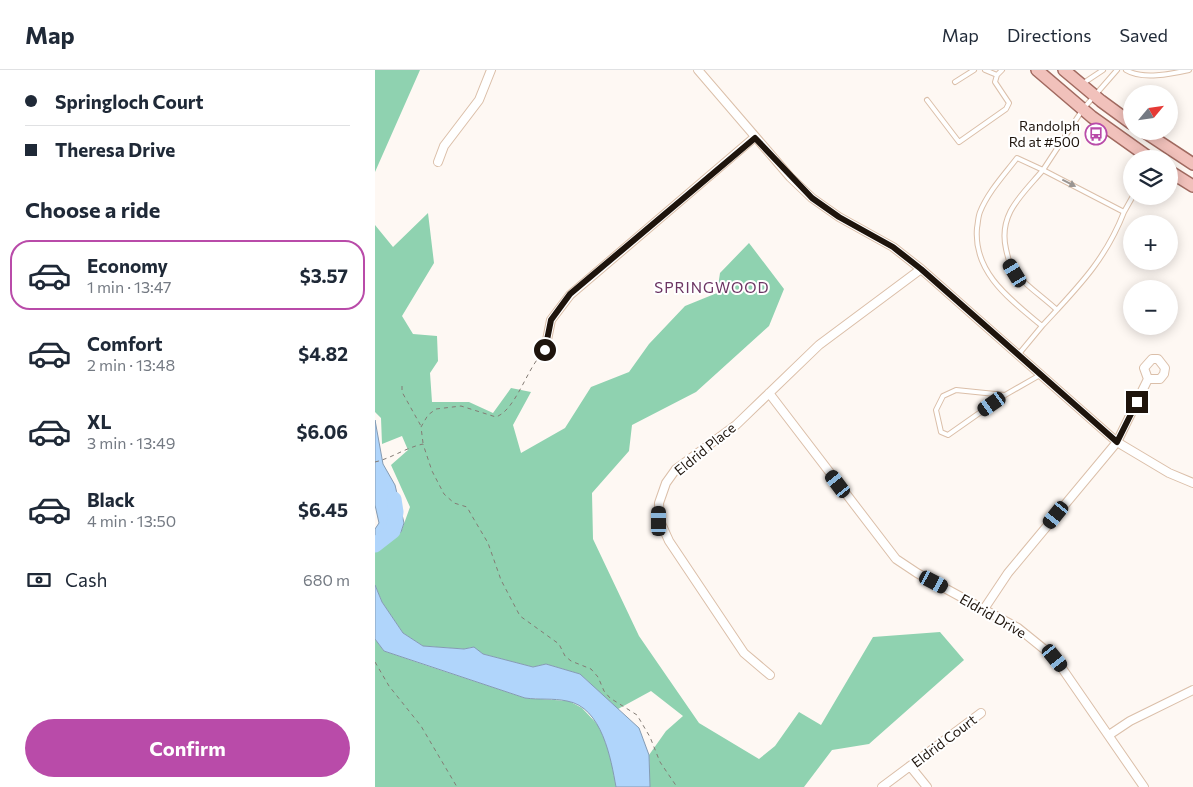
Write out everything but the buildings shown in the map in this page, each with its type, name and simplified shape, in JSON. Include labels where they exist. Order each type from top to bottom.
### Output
[{"type":"main road","points":[[1037,70],[1083,109],[1139,150]]},
{"type":"main road","points":[[1064,70],[1094,96],[1123,117]]},
{"type":"main road","points":[[1157,140],[1193,164]]},
{"type":"main road","points":[[1178,177],[1193,186]]},
{"type":"street","points":[[438,162],[444,146],[479,100],[491,70]]},
{"type":"street","points":[[698,70],[755,138],[812,198],[839,217],[893,247],[921,269],[1117,442],[1169,473],[1193,484]]},
{"type":"street","points":[[545,350],[551,320],[570,294],[755,138]]},
{"type":"street","name":"Eldrid Place","points":[[770,675],[744,652],[669,541],[659,521],[659,503],[666,483],[676,469],[736,425],[819,345],[921,269]]},
{"type":"street","points":[[984,610],[1008,573],[1117,442],[1148,379]]},
{"type":"street","name":"Eldrid Drive","points":[[769,393],[896,559],[917,573],[1019,628],[1055,658],[1144,787]]},
{"type":"street","points":[[1109,735],[1130,721],[1193,690]]},
{"type":"street","name":"Eldrid Court","points":[[882,787],[981,713]]},
{"type":"street","points":[[910,766],[927,787]]},
{"type":"lane","points":[[955,82],[974,70]]},
{"type":"lane","points":[[985,70],[997,75]]},
{"type":"lane","points":[[927,100],[959,142],[1006,108],[1009,103],[995,82],[997,75],[1002,70]]},
{"type":"lane","points":[[1081,84],[1103,70]]},
{"type":"lane","points":[[1057,310],[1015,273],[1009,262],[1004,242],[1003,225],[1011,208],[1043,170],[1083,109],[1117,70]]},
{"type":"lane","points":[[1126,70],[1132,73],[1165,74],[1189,70]]},
{"type":"lane","points":[[1042,326],[1001,291],[983,267],[976,241],[979,214],[996,184],[1017,158],[1124,212]]},
{"type":"lane","points":[[1018,355],[1095,268],[1111,244],[1128,205]]},
{"type":"lane","points":[[1005,395],[956,390],[943,396],[936,410],[941,432],[949,435],[1005,395],[1040,375]]},
{"type":"path","points":[[421,427],[428,415],[436,409],[452,406],[470,407],[496,417],[501,415],[510,405],[532,367],[545,350]]},
{"type":"path","points":[[402,386],[402,392],[421,427],[423,444],[432,471],[444,494],[455,503],[467,507],[488,543],[501,580],[520,616],[559,644],[565,656],[571,662],[591,670],[598,677],[604,692],[637,715],[650,737],[660,762],[677,787]]},
{"type":"path","points":[[375,462],[390,459],[400,451],[423,444]]},
{"type":"path","points":[[375,662],[389,686],[421,726],[457,787]]},
{"type":"green space","points":[[375,70],[420,70],[375,172]]},
{"type":"green space","points":[[428,213],[434,263],[402,316],[413,334],[437,336],[438,361],[430,373],[432,402],[469,402],[493,413],[511,388],[531,392],[513,425],[521,453],[565,428],[591,387],[629,372],[649,344],[685,306],[717,293],[720,273],[749,243],[784,289],[769,326],[696,392],[632,425],[629,451],[592,493],[593,539],[639,636],[699,723],[759,759],[775,746],[799,712],[821,725],[873,637],[940,632],[964,660],[869,744],[832,750],[804,787],[650,787],[649,755],[666,731],[683,716],[651,691],[618,709],[580,674],[546,664],[533,667],[483,654],[473,647],[464,649],[423,646],[403,633],[382,602],[375,585],[375,549],[401,532],[410,507],[391,465],[408,450],[402,436],[382,444],[381,418],[375,412],[375,225],[393,247]]},
{"type":"green space","points":[[375,639],[384,651],[428,666],[525,698],[569,701],[582,708],[600,727],[612,761],[616,787],[375,787]]},
{"type":"water","points":[[375,420],[383,464],[395,485],[404,523],[401,532],[375,549],[375,529],[379,523],[375,505]]},
{"type":"water","points":[[375,585],[382,602],[403,633],[423,646],[464,649],[474,647],[483,654],[533,667],[546,664],[580,674],[639,728],[649,755],[650,787],[616,787],[608,749],[603,736],[597,723],[579,705],[562,700],[525,698],[384,651],[375,639]]},
{"type":"waterway","points":[[375,545],[393,531],[396,512],[394,499]]},
{"type":"place","name":"Randolph Rd at #500","points":[[1096,134]]},
{"type":"district","name":"SPRINGWOOD","points":[[712,288]]},
{"type":"route","points":[[545,350],[551,320],[570,294],[755,138],[789,176],[812,198],[839,217],[893,247],[921,269],[1117,442],[1137,402]]}]
